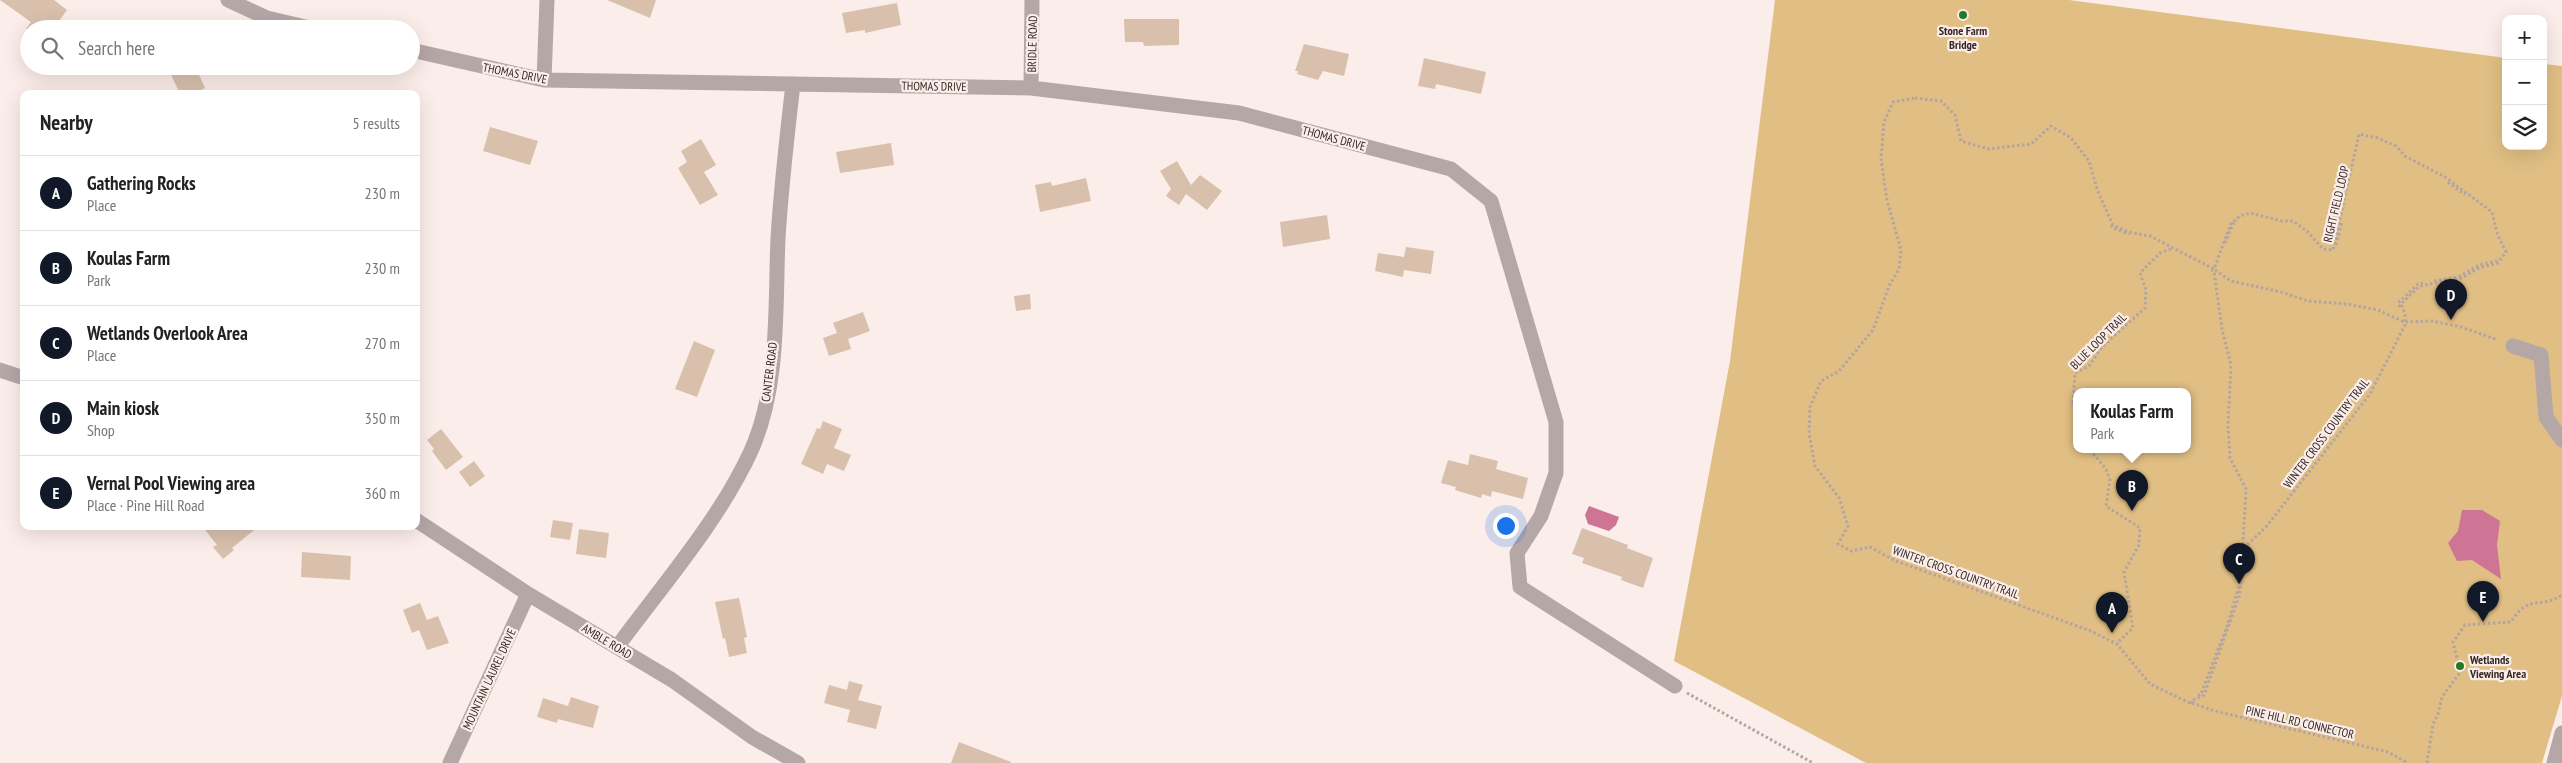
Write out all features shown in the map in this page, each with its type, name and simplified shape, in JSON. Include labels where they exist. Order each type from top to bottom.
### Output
[{"type":"street","points":[[228,0],[266,18],[275,20]]},
{"type":"street","points":[[544,80],[547,0]]},
{"type":"street","name":"BRIDLE ROAD","points":[[1031,88],[1032,0]]},
{"type":"street","name":"THOMAS DRIVE","points":[[420,52],[544,80],[1031,88],[1239,113],[1451,169],[1491,201],[1556,422],[1556,472],[1541,516],[1517,553],[1520,587],[1675,686]]},
{"type":"street","name":"CANTER ROAD","points":[[617,647],[714,514],[751,450],[766,403],[771,369],[781,189],[793,84]]},
{"type":"street","points":[[2513,346],[2540,354],[2546,417],[2562,440]]},
{"type":"street","points":[[0,370],[20,377]]},
{"type":"street","name":"AMBLE ROAD","points":[[420,523],[528,594],[672,680],[752,737],[798,763]]},
{"type":"street","name":"MOUNTAIN LAUREL DRIVE","points":[[450,763],[528,594]]},
{"type":"street","points":[[2554,763],[2562,733]]},
{"type":"path","points":[[2093,453],[2106,469],[2110,480],[2106,506],[2140,528],[2139,545],[2124,572],[2133,628],[2118,644],[2068,621],[1899,562],[1869,545],[1851,550],[1838,544],[1849,526],[1840,498],[1816,466],[1810,433],[1811,407],[1821,382],[1840,371],[1874,330],[1889,286],[1900,270],[1903,253],[1888,200],[1882,151],[1885,122],[1894,102],[1915,98],[1941,101],[1954,115],[1960,142],[1989,150],[2032,146],[2052,127],[2070,139],[2088,162],[2097,192],[2112,228],[2127,234],[2151,238],[2231,281],[2280,292],[2308,301],[2347,304],[2378,310],[2404,322],[2432,321],[2461,327],[2513,346]]},
{"type":"path","name":"WINTER CROSS COUNTRY TRAIL","points":[[1915,98],[1941,101],[1956,115],[1961,141],[1988,149],[2031,144],[2052,126],[2071,138],[2089,161],[2098,192],[2113,225],[2128,232],[2150,236],[2214,269],[2230,223],[2240,216],[2250,213],[2282,221],[2293,221],[2308,232],[2323,249],[2333,250],[2359,134],[2378,138],[2396,146],[2405,156],[2445,177],[2492,212],[2497,233],[2506,252],[2502,258],[2498,263],[2479,268],[2462,278],[2420,286],[2401,304],[2405,313],[2405,325],[2370,394],[2266,526],[2246,548],[2239,597],[2230,626],[2204,695],[2191,702],[2150,684],[2117,644],[2091,631],[1896,561],[1870,547],[1851,551],[1838,544],[1848,526],[1839,498],[1815,466],[1809,433],[1810,407],[1821,381],[1839,371],[1874,330],[1889,286],[1899,269],[1901,250],[1887,200],[1881,159],[1884,122],[1894,102],[1915,98]]},
{"type":"path","name":"RIGHT FIELD LOOP","points":[[2214,271],[2233,224],[2250,215],[2281,223],[2292,223],[2306,232],[2323,250],[2334,251],[2361,136],[2378,139],[2393,146],[2404,157],[2416,161],[2427,170],[2443,177],[2491,213],[2495,234],[2504,251],[2497,261],[2479,265],[2458,277],[2418,284],[2398,303],[2404,322]]},
{"type":"path","name":"BLUE LOOP TRAIL","points":[[2074,388],[2075,373],[2089,366],[2102,347],[2145,308],[2146,290],[2140,273],[2160,253],[2171,249]]},
{"type":"path","points":[[2187,701],[2201,694],[2227,626],[2240,579],[2246,489],[2230,458],[2228,426],[2231,365],[2222,329],[2214,271]]},
{"type":"path","points":[[2427,763],[2433,724],[2438,714],[2442,697],[2462,670],[2453,642],[2465,625],[2511,622],[2517,612],[2529,603],[2551,602],[2562,594]]},
{"type":"path","name":"PINE HILL RD CONNECTOR","points":[[2118,644],[2152,685],[2187,701],[2215,711],[2388,752],[2408,763]]},
{"type":"path","points":[[1675,686],[1813,763]]},
{"type":"shaded area","points":[[1775,0],[2069,0],[2502,57],[2502,150],[2547,150],[2547,64],[2562,66],[2562,696],[2542,763],[1866,763],[1674,661],[1730,361]]},
{"type":"shaded area","points":[[1589,506],[1619,517],[1616,525],[1609,531],[1588,524],[1585,515]]},
{"type":"shaded area","points":[[2462,510],[2482,510],[2500,521],[2497,545],[2501,579],[2472,560],[2457,561],[2448,543],[2458,531]]},
{"type":"building","points":[[0,0],[54,0],[67,10],[60,20],[28,20]]},
{"type":"building","points":[[607,0],[656,0],[650,18]]},
{"type":"building","points":[[897,3],[901,25],[865,33],[865,30],[846,33],[842,13]]},
{"type":"building","points":[[1124,19],[1179,19],[1179,45],[1144,46],[1143,42],[1125,42]]},
{"type":"building","points":[[1304,44],[1349,54],[1344,76],[1323,71],[1318,80],[1297,74],[1298,71],[1295,71]]},
{"type":"building","points":[[1424,58],[1486,72],[1481,94],[1436,84],[1435,89],[1418,86]]},
{"type":"building","points":[[171,75],[199,75],[205,88],[201,90],[178,90]]},
{"type":"building","points":[[490,127],[538,141],[530,165],[483,151]]},
{"type":"building","points":[[701,139],[716,165],[704,172],[718,195],[700,205],[678,168],[687,162],[681,151]]},
{"type":"building","points":[[891,143],[894,165],[840,173],[836,152]]},
{"type":"building","points":[[1177,161],[1191,185],[1200,175],[1222,191],[1207,210],[1186,194],[1179,205],[1166,196],[1171,189],[1160,171]]},
{"type":"building","points":[[1086,178],[1091,201],[1040,212],[1035,185],[1051,182],[1052,186]]},
{"type":"building","points":[[1327,215],[1330,239],[1283,247],[1280,222]]},
{"type":"building","points":[[1406,247],[1434,251],[1431,274],[1404,270],[1403,277],[1375,271],[1378,253],[1404,257]]},
{"type":"building","points":[[1030,294],[1031,309],[1016,311],[1014,296]]},
{"type":"building","points":[[863,312],[870,331],[848,339],[851,349],[829,356],[823,338],[837,333],[833,323]]},
{"type":"building","points":[[694,341],[715,350],[697,397],[675,389]]},
{"type":"building","points":[[823,421],[842,429],[834,448],[851,455],[844,471],[827,464],[823,474],[801,464],[817,428],[820,429]]},
{"type":"building","points":[[441,429],[463,457],[446,470],[432,451],[434,449],[427,440]]},
{"type":"building","points":[[1470,454],[1498,461],[1496,469],[1528,478],[1523,499],[1492,491],[1491,497],[1482,494],[1481,498],[1455,490],[1456,487],[1441,483],[1448,460],[1468,465]]},
{"type":"building","points":[[474,461],[485,476],[470,487],[459,472]]},
{"type":"building","points":[[553,520],[573,523],[570,540],[550,537]]},
{"type":"building","points":[[1582,528],[1628,545],[1627,548],[1653,558],[1643,588],[1621,580],[1622,577],[1582,563],[1584,558],[1572,554]]},
{"type":"building","points":[[579,529],[609,533],[606,558],[576,554]]},
{"type":"building","points":[[205,530],[254,530],[232,548],[234,550],[223,559],[213,547],[217,545]]},
{"type":"building","points":[[302,552],[351,556],[350,580],[301,577]]},
{"type":"building","points":[[739,598],[747,637],[744,638],[747,653],[729,657],[715,602]]},
{"type":"building","points":[[420,603],[427,620],[438,616],[449,643],[427,650],[419,630],[412,633],[403,610]]},
{"type":"building","points":[[849,681],[863,685],[858,700],[882,706],[876,729],[847,722],[850,710],[824,703],[829,685],[847,690]]},
{"type":"building","points":[[571,697],[599,706],[593,728],[558,719],[557,723],[537,717],[543,698],[568,706]]},
{"type":"building","points":[[959,742],[1011,762],[1011,763],[951,763]]},
{"type":"place","name":"Stone Farm Bridge","points":[[1963,15]]},
{"type":"place","name":"Main kiosk","points":[[2451,320]]},
{"type":"place","name":"Koulas Farm","points":[[2132,511]]},
{"type":"place","name":"Wetlands Overlook Area","points":[[2239,584]]},
{"type":"place","name":"Vernal Pool Viewing area","points":[[2483,622]]},
{"type":"place","name":"Gathering Rocks","points":[[2112,633]]},
{"type":"place","name":"Wetlands Viewing Area","points":[[2460,666]]}]
